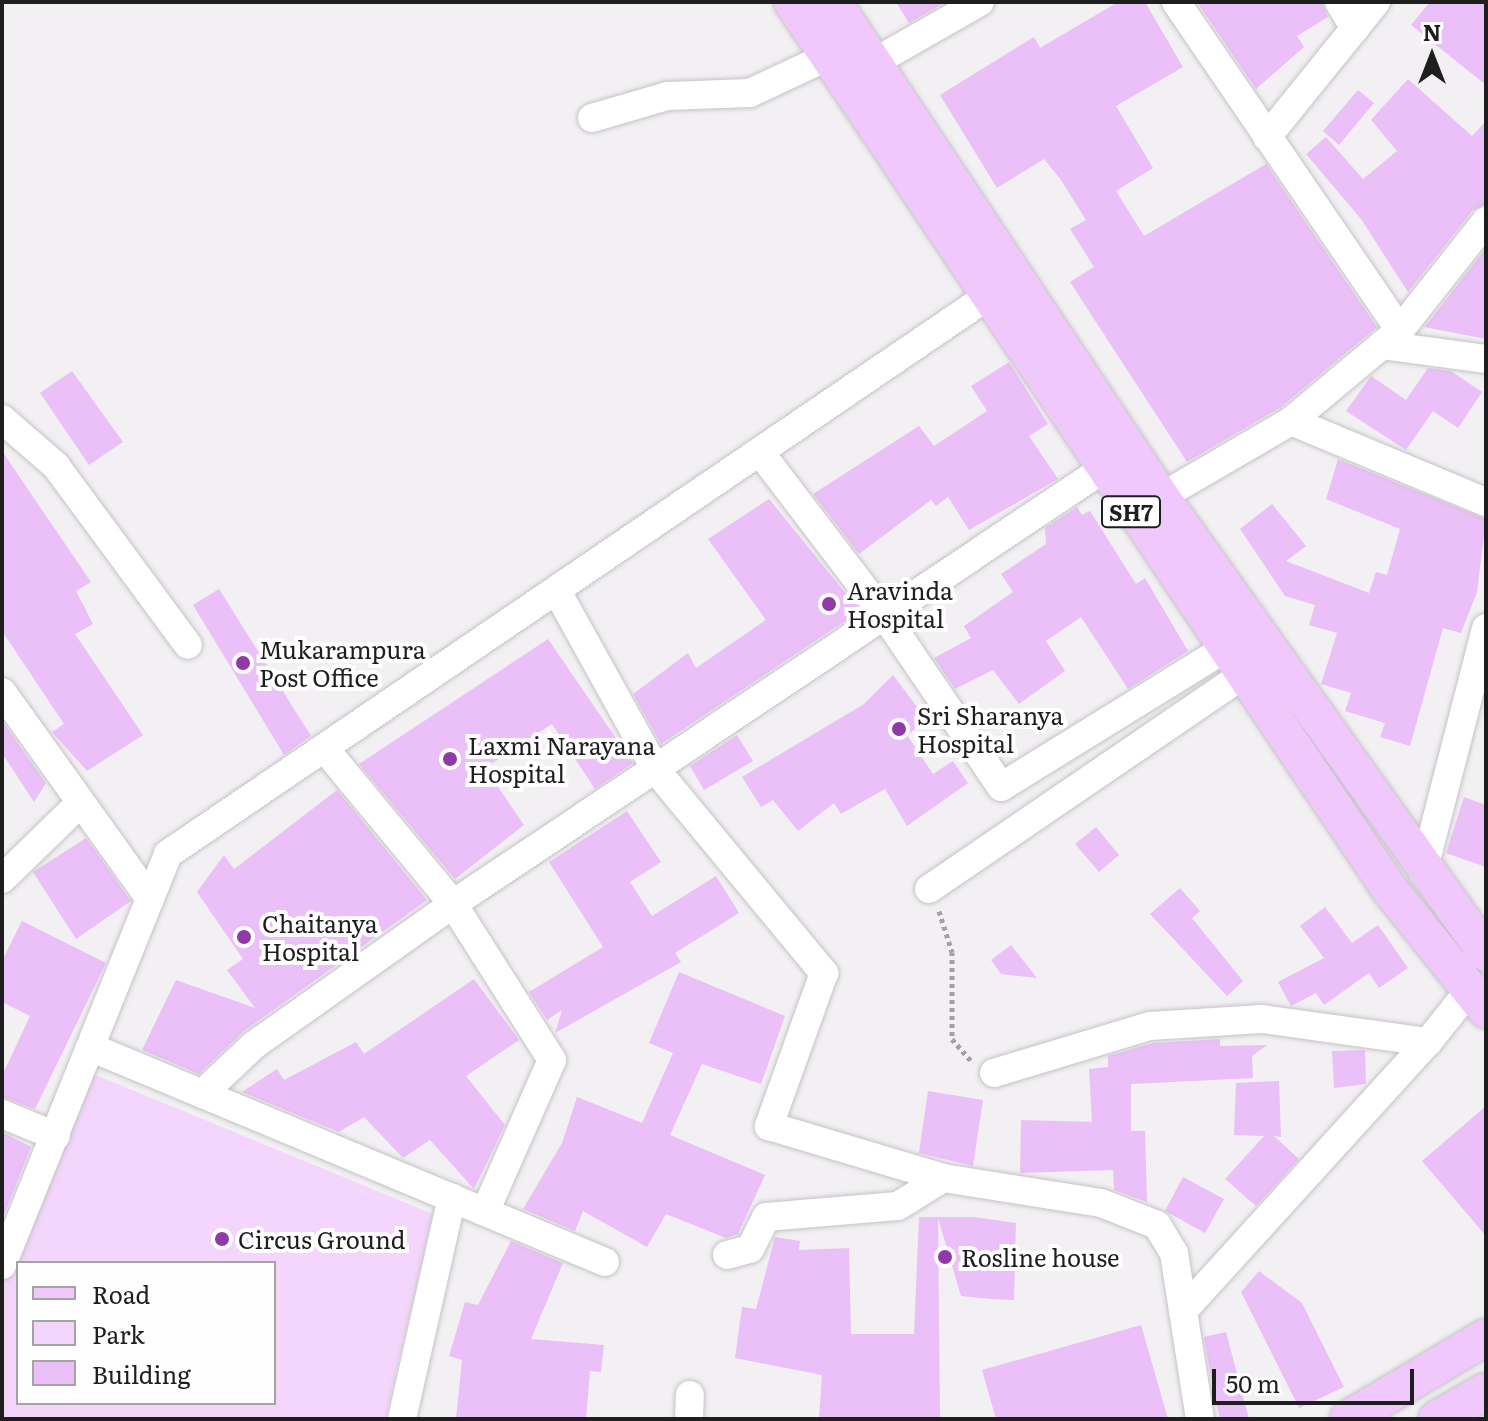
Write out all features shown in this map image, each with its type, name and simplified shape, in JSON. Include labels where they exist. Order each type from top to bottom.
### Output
[{"type":"main road","name":"SH7","points":[[792,2],[1103,469],[1477,1001]]},
{"type":"main road","name":"SH7","points":[[833,2],[1161,497],[1423,872],[1486,953]]},
{"type":"main road","points":[[1348,1419],[1486,1337]]},
{"type":"main road","points":[[1437,1419],[1486,1391]]},
{"type":"street","points":[[873,63],[980,2]]},
{"type":"street","points":[[1176,2],[1267,137],[1391,338],[1486,359]]},
{"type":"street","points":[[1339,2],[1355,29]]},
{"type":"street","points":[[1267,137],[1376,2]]},
{"type":"street","points":[[592,118],[667,96],[750,93],[827,57]]},
{"type":"street","points":[[1161,497],[1291,421],[1391,338],[1486,221]]},
{"type":"street","points":[[2,1265],[168,854],[763,456],[988,296]]},
{"type":"street","points":[[2,419],[56,466],[188,645]]},
{"type":"street","points":[[1291,421],[1486,502]]},
{"type":"street","points":[[763,456],[887,619],[1001,787],[1236,660]]},
{"type":"street","points":[[202,1094],[254,1045],[453,904],[887,619],[1103,469]]},
{"type":"street","points":[[558,593],[656,770],[824,973],[769,1126],[943,1178],[1101,1203],[1157,1225],[1174,1253],[1200,1419]]},
{"type":"street","points":[[1423,872],[1486,628]]},
{"type":"street","points":[[929,889],[1236,660]]},
{"type":"street","points":[[2,692],[78,805],[150,899]]},
{"type":"street","points":[[325,749],[453,904],[552,1060],[485,1212]]},
{"type":"street","points":[[2,879],[78,805]]},
{"type":"street","points":[[1183,1311],[1428,1042],[1477,1001]]},
{"type":"street","points":[[994,1073],[1150,1026],[1262,1019],[1428,1042]]},
{"type":"street","points":[[90,1047],[605,1262]]},
{"type":"street","points":[[2,1114],[56,1136]]},
{"type":"street","points":[[727,1255],[750,1249],[766,1217],[898,1206],[943,1178]]},
{"type":"street","points":[[402,1419],[452,1198]]},
{"type":"path","points":[[929,889],[952,952],[952,1039],[966,1060],[994,1073]]},
{"type":"green space","name":"Circus Ground","points":[[81,1069],[433,1214],[385,1419],[2,1419],[2,1279]]},
{"type":"building","points":[[896,2],[946,2],[909,23]]},
{"type":"building","points":[[1118,2],[1145,2],[1183,67],[1116,106],[1153,168],[1116,191],[1144,236],[1266,164],[1377,327],[1281,407],[1187,462],[1070,282],[1094,267],[1070,229],[1086,220],[1061,180],[1044,159],[997,188],[940,95],[1034,37],[1040,48]]},
{"type":"building","points":[[1197,2],[1322,2],[1328,17],[1297,36],[1304,47],[1256,89]]},
{"type":"building","points":[[1430,2],[1486,2],[1486,85],[1411,25]]},
{"type":"building","points":[[1408,79],[1472,136],[1486,121],[1486,204],[1473,210],[1408,292],[1361,219],[1306,154],[1326,137],[1363,179],[1397,151],[1371,120]]},
{"type":"building","points":[[1358,90],[1374,103],[1339,145],[1323,131]]},
{"type":"building","points":[[1486,248],[1486,339],[1424,327],[1431,319]]},
{"type":"building","points":[[1009,362],[1048,424],[1029,436],[1058,479],[969,530],[948,497],[936,506],[931,500],[859,554],[813,494],[919,426],[934,446],[987,411],[971,386]]},
{"type":"building","points":[[1428,368],[1451,371],[1482,392],[1458,428],[1433,411],[1406,450],[1346,411],[1371,376],[1406,400]]},
{"type":"building","points":[[72,371],[123,442],[89,465],[40,393]]},
{"type":"building","points":[[2,451],[91,582],[76,591],[93,624],[75,634],[143,735],[87,771],[52,732],[64,724],[2,631]]},
{"type":"building","points":[[1338,459],[1486,519],[1477,592],[1461,633],[1443,628],[1410,746],[1380,737],[1385,723],[1345,711],[1351,693],[1321,684],[1337,633],[1309,625],[1315,605],[1285,596],[1240,529],[1272,504],[1306,546],[1286,561],[1369,593],[1376,572],[1387,575],[1400,529],[1326,499]]},
{"type":"building","points":[[769,499],[860,611],[661,744],[633,694],[688,653],[696,668],[766,620],[708,539]]},
{"type":"building","points":[[1077,507],[1082,515],[1090,511],[1136,584],[1145,578],[1188,651],[1128,689],[1081,617],[1046,641],[1065,671],[1019,704],[993,670],[955,689],[934,658],[971,638],[964,626],[1013,592],[1001,574],[1046,544],[1045,528]]},
{"type":"building","points":[[219,589],[311,736],[284,755],[193,605]]},
{"type":"building","points":[[548,639],[633,763],[595,789],[552,724],[485,768],[524,825],[455,879],[359,764]]},
{"type":"building","points":[[893,675],[927,720],[907,735],[933,774],[953,761],[968,783],[907,826],[885,789],[841,814],[834,803],[798,831],[773,800],[761,807],[742,777],[864,704]]},
{"type":"building","points":[[2,721],[46,783],[34,802],[2,753]]},
{"type":"building","points":[[737,735],[753,761],[704,790],[690,766]]},
{"type":"building","points":[[337,790],[427,900],[244,1031],[199,1074],[142,1050],[176,980],[255,1008],[227,970],[243,959],[197,892],[224,855],[234,869]]},
{"type":"building","points":[[1464,797],[1486,805],[1486,867],[1446,853]]},
{"type":"building","points":[[627,811],[661,862],[630,882],[652,916],[716,876],[739,913],[675,953],[681,962],[555,1033],[562,1010],[547,1020],[529,992],[603,947],[549,862]]},
{"type":"building","points":[[1096,827],[1119,855],[1099,872],[1075,844]]},
{"type":"building","points":[[86,838],[131,901],[76,939],[33,872]]},
{"type":"building","points":[[1180,888],[1200,911],[1192,918],[1243,981],[1227,996],[1150,914]]},
{"type":"building","points":[[1325,907],[1352,943],[1378,925],[1408,968],[1379,988],[1369,973],[1324,1005],[1316,993],[1291,1006],[1278,982],[1324,958],[1300,926]]},
{"type":"building","points":[[22,921],[106,963],[35,1109],[2,1097],[2,1076],[30,1016],[2,1002],[2,961]]},
{"type":"building","points":[[1011,945],[1037,978],[1001,974],[991,960]]},
{"type":"building","points":[[679,972],[785,1016],[761,1084],[702,1064],[670,1135],[765,1175],[738,1234],[726,1238],[666,1214],[647,1247],[583,1211],[575,1231],[523,1209],[562,1143],[577,1097],[642,1123],[673,1053],[649,1043]]},
{"type":"building","points":[[474,979],[519,1040],[466,1076],[505,1125],[474,1189],[430,1140],[403,1158],[364,1117],[339,1132],[242,1092],[277,1069],[284,1080],[356,1042],[364,1054]]},
{"type":"building","points":[[1220,1039],[1220,1046],[1267,1045],[1252,1056],[1253,1078],[1131,1084],[1131,1131],[1145,1131],[1147,1202],[1114,1190],[1113,1170],[1020,1173],[1021,1120],[1092,1122],[1089,1069],[1108,1067],[1108,1056],[1153,1043]]},
{"type":"building","points":[[1365,1050],[1366,1084],[1334,1088],[1332,1051]]},
{"type":"building","points":[[1279,1081],[1281,1137],[1274,1136],[1299,1159],[1256,1206],[1225,1179],[1264,1136],[1234,1135],[1236,1083]]},
{"type":"building","points":[[928,1091],[983,1100],[973,1166],[919,1153]]},
{"type":"building","points":[[1486,1106],[1486,1236],[1422,1161]]},
{"type":"building","points":[[2,1132],[31,1147],[2,1220]]},
{"type":"building","points":[[1183,1177],[1224,1199],[1205,1233],[1165,1211]]},
{"type":"building","points":[[919,1217],[974,1217],[1016,1223],[1014,1300],[991,1299],[961,1296],[938,1218],[940,1419],[819,1419],[822,1375],[735,1358],[742,1307],[756,1309],[775,1237],[800,1241],[799,1250],[849,1248],[851,1334],[914,1334]]},
{"type":"building","points":[[511,1241],[563,1263],[531,1339],[604,1345],[601,1372],[590,1371],[586,1419],[456,1419],[462,1360],[449,1356],[465,1302],[478,1305]]},
{"type":"building","points":[[1259,1271],[1302,1303],[1344,1387],[1299,1408],[1241,1292]]},
{"type":"building","points":[[1141,1325],[1168,1419],[996,1419],[982,1370]]},
{"type":"building","points":[[1226,1332],[1249,1419],[1220,1419],[1204,1337]]},
{"type":"place","name":"Aravinda Hospital","points":[[829,604]]},
{"type":"place","name":"Mukarampura Post Office","points":[[243,663]]},
{"type":"place","name":"Sri Sharanya Hospital","points":[[899,729]]},
{"type":"place","name":"Laxmi Narayana Hospital","points":[[450,759]]},
{"type":"place","name":"Chaitanya Hospital","points":[[244,937]]},
{"type":"place","name":"Circus Ground","points":[[222,1239]]},
{"type":"place","name":"Rosline house","points":[[945,1257]]}]
